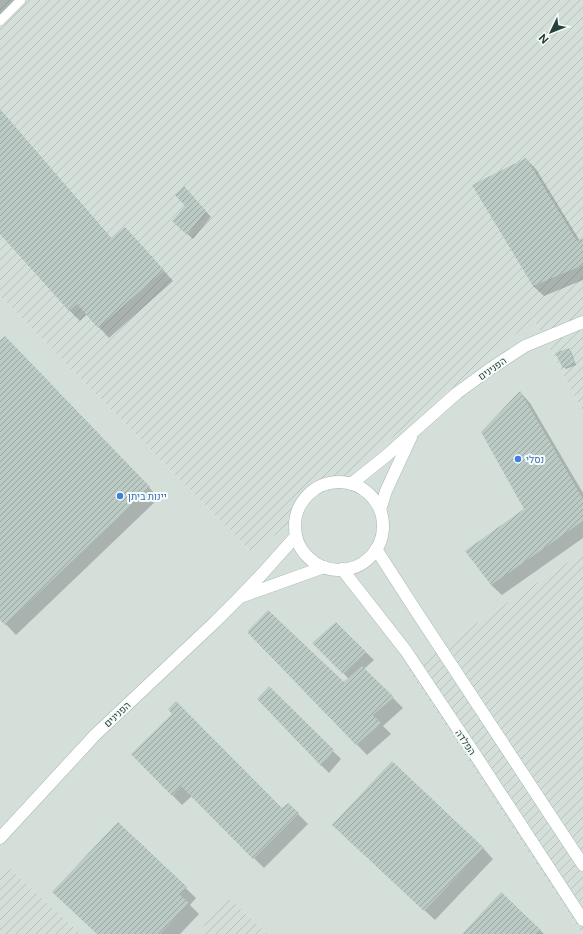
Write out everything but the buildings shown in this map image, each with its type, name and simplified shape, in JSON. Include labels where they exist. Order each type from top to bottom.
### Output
[{"type":"street","name":"הפנינים","points":[[351,484],[414,432],[457,393],[490,369],[525,346],[583,322]]},
{"type":"street","name":"הפנינים","points":[[380,510],[386,491],[414,432]]},
{"type":"street","points":[[337,481],[351,484],[363,489],[380,510],[383,523],[381,537],[376,549],[367,560],[355,567],[342,570],[324,567],[311,560],[302,549],[296,536],[294,523],[297,511],[303,500],[312,491],[323,484],[337,481]]},
{"type":"street","name":"הפנינים","points":[[0,838],[95,734],[215,622],[262,574],[296,536]]},
{"type":"street","points":[[376,549],[583,865]]},
{"type":"street","name":"הפנינים","points":[[240,597],[324,567]]},
{"type":"street","name":"הפלדה","points":[[342,570],[406,651],[472,749],[583,920]]},
{"type":"lane","points":[[0,21],[21,0]]},
{"type":"shaded area","points":[[0,0],[583,0],[583,412],[534,319],[279,533],[250,551],[0,296]]},
{"type":"shaded area","points":[[0,296],[250,551],[279,533],[534,319],[583,412],[583,552],[408,669],[582,934],[268,934],[226,897],[198,934],[81,934],[7,866],[0,873]]},
{"type":"shaded area","points":[[583,552],[583,934],[582,934],[408,669]]},
{"type":"shaded area","points":[[7,866],[81,934],[0,934],[0,873]]},
{"type":"shaded area","points":[[226,896],[268,934],[198,934]]},
{"type":"place","name":"נסלי","points":[[518,459]]},
{"type":"place","name":"יינות ביתן","points":[[120,496]]}]
